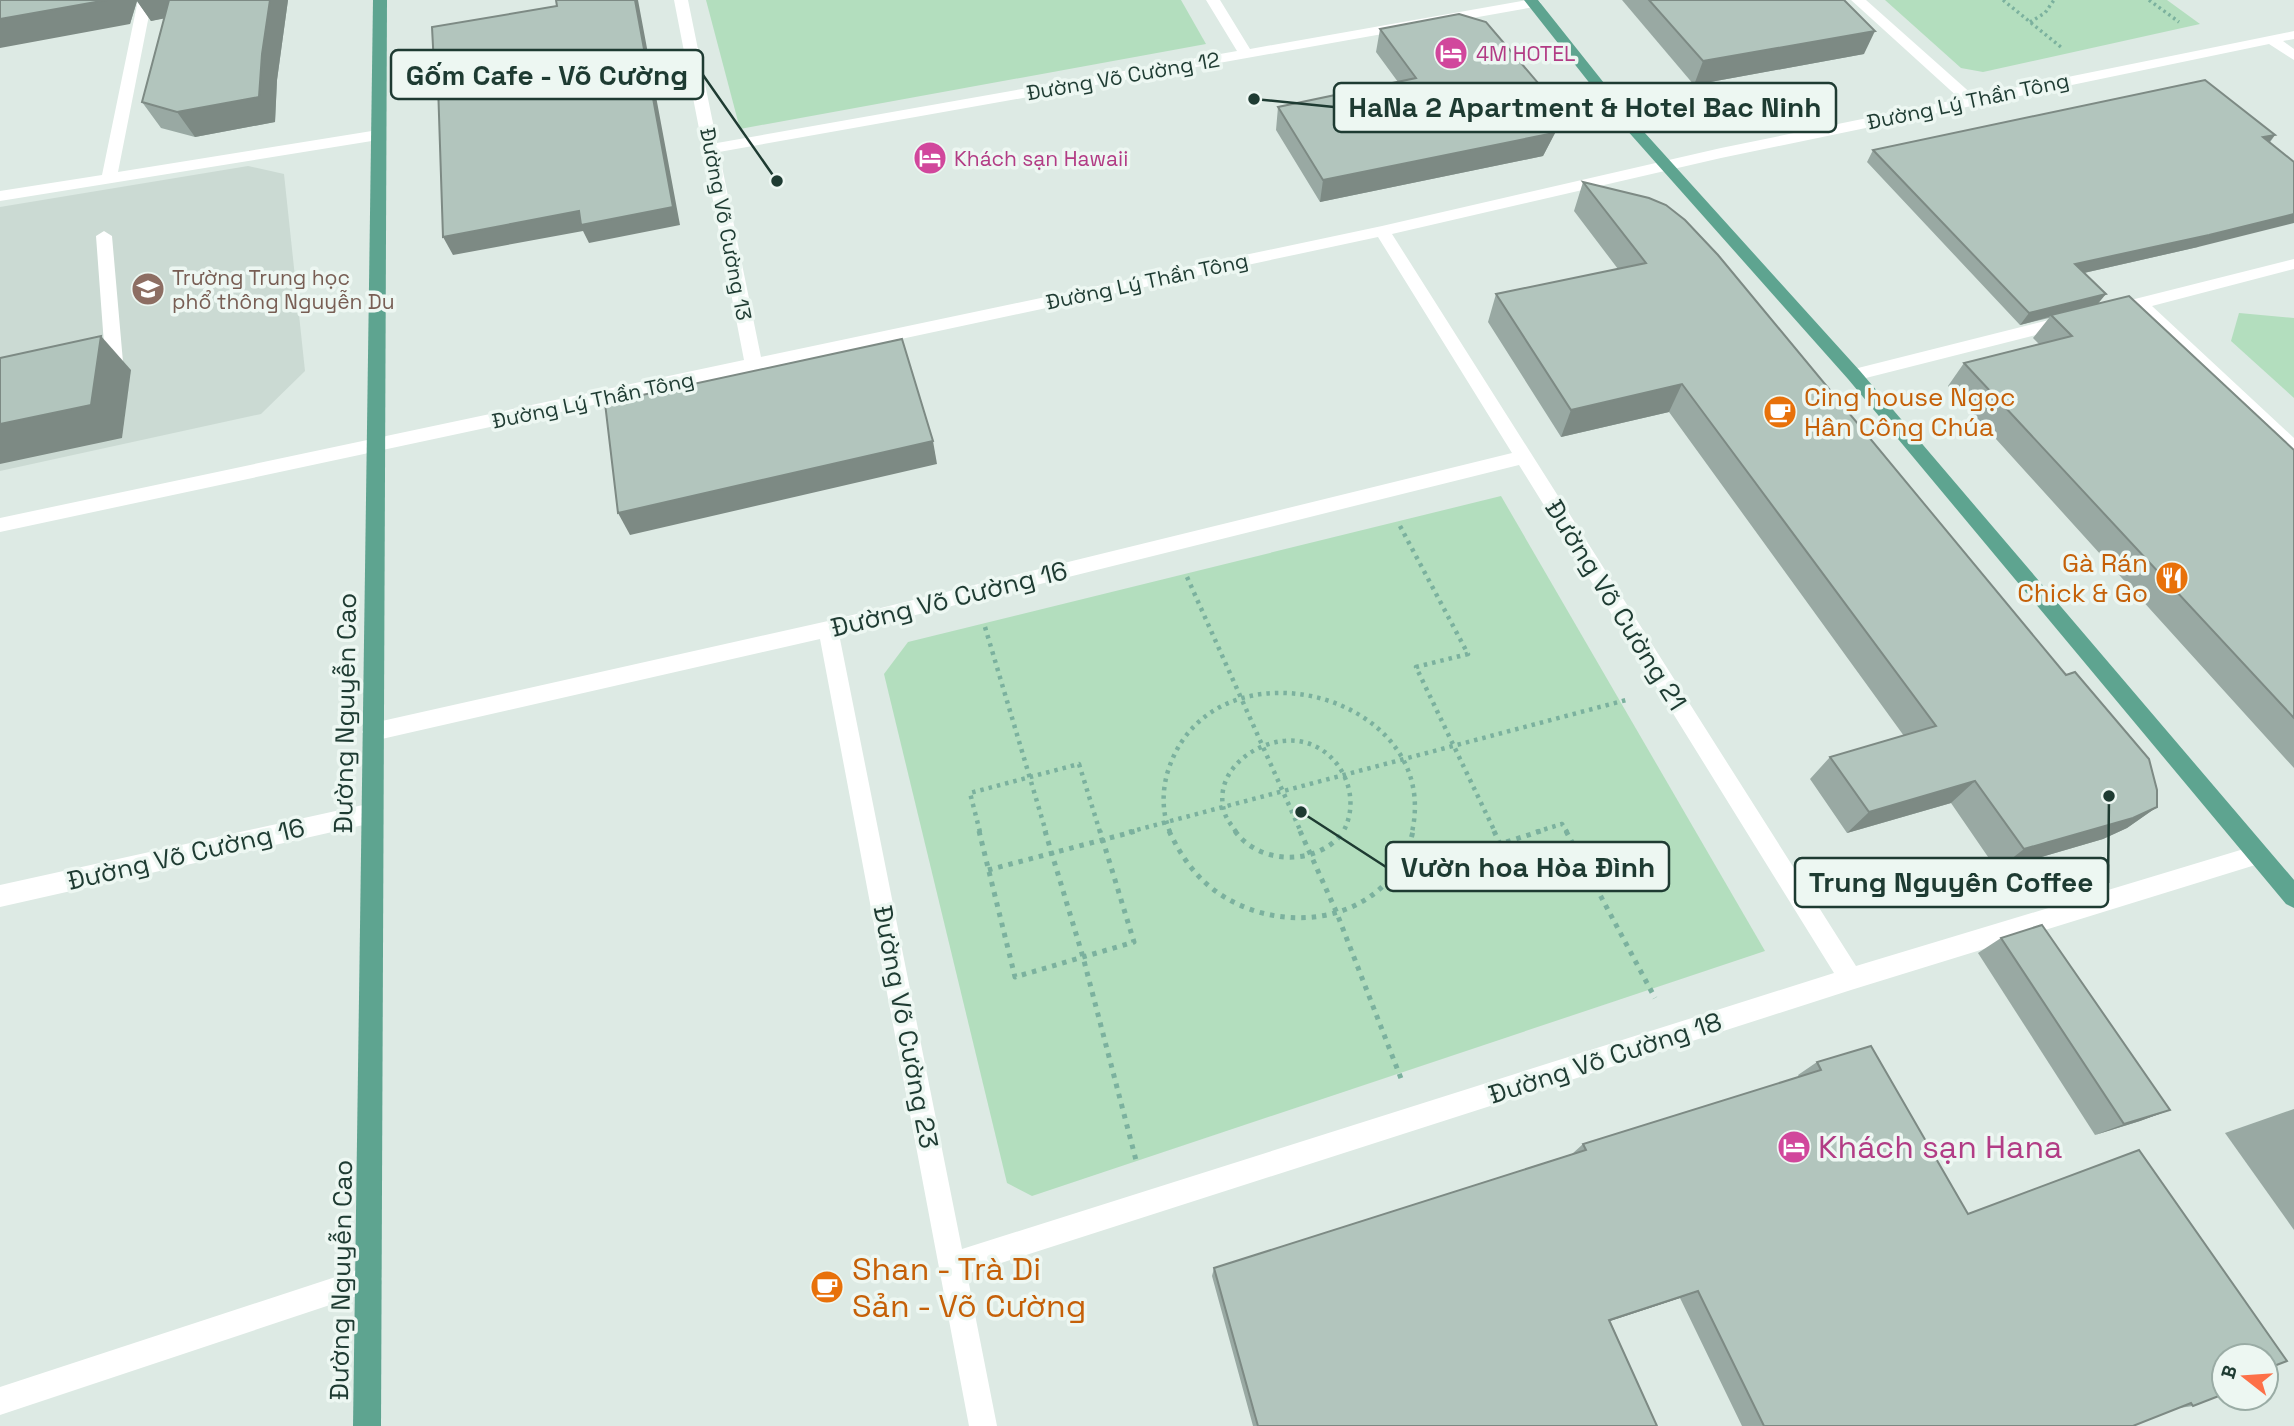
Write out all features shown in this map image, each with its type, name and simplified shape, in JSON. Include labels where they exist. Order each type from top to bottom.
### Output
[{"type":"main road","name":"Đường Nguyễn Cao","points":[[367,1426],[380,0]]},
{"type":"main road","points":[[1533,2],[1630,125],[1854,374],[2294,897]]},
{"type":"street","points":[[109,178],[145,0]]},
{"type":"street","name":"Đường Võ Cường 13","points":[[681,0],[754,366]]},
{"type":"street","points":[[1213,0],[1246,54]]},
{"type":"street","points":[[1858,0],[1969,100]]},
{"type":"street","name":"Đường Võ Cường 12","points":[[711,149],[1533,2]]},
{"type":"street","name":"Đường Lý Thần Tông","points":[[0,526],[1382,231],[1969,100],[2294,34]]},
{"type":"street","points":[[2271,39],[2294,56]]},
{"type":"street","points":[[0,196],[377,135]]},
{"type":"street","name":"Đường Võ Cường 21","points":[[1382,231],[1851,979]]},
{"type":"street","points":[[88,368],[114,362],[104,236]]},
{"type":"street","points":[[1854,374],[2290,270]]},
{"type":"street","points":[[2139,304],[2294,449]]},
{"type":"street","name":"Đường Võ Cường 16","points":[[373,732],[828,629],[1524,457]]},
{"type":"street","name":"Đường Võ Cường 23","points":[[828,629],[983,1426]]},
{"type":"street","name":"Đường Võ Cường 16","points":[[0,896],[372,813]]},
{"type":"street","name":"Đường Võ Cường 18","points":[[953,1265],[1851,979],[2257,855]]},
{"type":"street","points":[[0,1402],[369,1279]]},
{"type":"path","points":[[2003,0],[2071,55]]},
{"type":"path","points":[[2031,22],[2045,13],[2054,0]]},
{"type":"path","points":[[2150,0],[2188,29]]},
{"type":"path","points":[[1399,523],[1468,654],[1416,667],[1500,844],[1562,824],[1659,1004]]},
{"type":"path","points":[[1183,566],[1336,911],[1403,1084]]},
{"type":"path","points":[[982,620],[1083,957],[1137,1167]]},
{"type":"path","points":[[1292,692],[1318,696],[1343,705],[1366,718],[1385,734],[1402,758],[1416,793],[1416,826],[1406,858],[1385,885],[1356,905],[1320,917],[1282,918],[1244,908],[1210,890],[1185,863],[1166,824],[1163,784],[1170,761],[1181,740],[1207,715],[1242,697],[1292,692]]},
{"type":"path","points":[[988,870],[1224,809],[1402,758],[1634,697]]},
{"type":"path","points":[[1284,741],[1305,744],[1323,752],[1339,765],[1344,774],[1349,783],[1353,803],[1350,823],[1338,840],[1299,859],[1276,857],[1254,849],[1237,835],[1221,798],[1224,780],[1233,764],[1247,752],[1263,745],[1284,741]]},
{"type":"path","points":[[1079,764],[1103,841],[1134,942],[1014,976],[970,793],[1079,764]]},
{"type":"shaded area","name":"Trường Trung học phổ thông Nguyễn Du","points":[[248,166],[284,174],[305,371],[261,414],[0,471],[0,207]]},
{"type":"green space","points":[[706,0],[1181,0],[1206,44],[740,129]]},
{"type":"green space","points":[[1885,0],[2167,0],[2200,24],[1983,72],[1961,68]]},
{"type":"green space","points":[[2239,313],[2294,318],[2294,398],[2231,341]]},
{"type":"green space","points":[[1501,496],[1765,951],[1032,1196],[1007,1183],[884,674],[908,642]]},
{"type":"building","points":[[0,0],[107,0],[0,19]]},
{"type":"building","points":[[169,0],[270,0],[259,97],[177,112],[142,102]]},
{"type":"building","points":[[556,0],[635,0],[673,207],[581,225],[579,211],[443,237],[438,85],[435,85],[432,27],[557,6]]},
{"type":"building","points":[[1649,0],[1844,0],[1875,31],[1703,61]]},
{"type":"building","points":[[1459,14],[1486,22],[1562,111],[1549,134],[1323,180],[1278,107],[1416,78],[1380,29]]},
{"type":"building","points":[[2205,80],[2275,135],[2263,137],[2294,162],[2294,214],[2075,264],[2106,294],[2029,313],[1873,150]]},
{"type":"building","points":[[1583,182],[1649,198],[1666,205],[1685,220],[1718,255],[2066,675],[2075,672],[2149,759],[2157,790],[2157,807],[2133,818],[2024,849],[1975,781],[1869,812],[1830,757],[1936,726],[1682,384],[1571,410],[1496,294],[1646,263]]},
{"type":"building","points":[[2129,296],[2294,450],[2294,718],[1964,363],[2072,336],[2051,315]]},
{"type":"building","points":[[101,336],[91,405],[0,424],[0,358]]},
{"type":"building","points":[[902,339],[933,441],[618,513],[605,403]]},
{"type":"building","points":[[2042,925],[2170,1110],[2124,1124],[2001,938]]},
{"type":"building","points":[[1871,1046],[1968,1214],[2139,1150],[2274,1342],[2210,1342],[2210,1399],[2193,1406],[2191,1403],[2133,1426],[1764,1426],[1698,1291],[1609,1320],[1657,1426],[1258,1426],[1214,1268],[1586,1150],[1583,1144],[1821,1070],[1817,1062]]},
{"type":"building","points":[[2280,1351],[2287,1361],[2280,1364]]},
{"type":"place","name":"4M HOTEL","points":[[1451,53]]},
{"type":"place","name":"HaNa 2 Apartment & Hotel Bac Ninh","points":[[1254,99]]},
{"type":"place","name":"Khách sạn Hawaii","points":[[930,158]]},
{"type":"place","name":"Gốm Cafe - Võ Cường","points":[[777,181]]},
{"type":"place","name":"Trường Trung học phổ thông Nguyễn Du","points":[[148,289]]},
{"type":"place","name":"Cing house Ngọc Hân Công Chúa","points":[[1780,412]]},
{"type":"place","name":"Gà Rán Chick & Go","points":[[2172,578]]},
{"type":"place","name":"Trung Nguyên Coffee","points":[[2109,796]]},
{"type":"place","name":"Vườn hoa Hòa Đình","points":[[1301,812]]},
{"type":"place","name":"Khách sạn Hana","points":[[1794,1147]]},
{"type":"place","name":"Shan - Trà Di Sản - Võ Cường","points":[[827,1287]]}]
